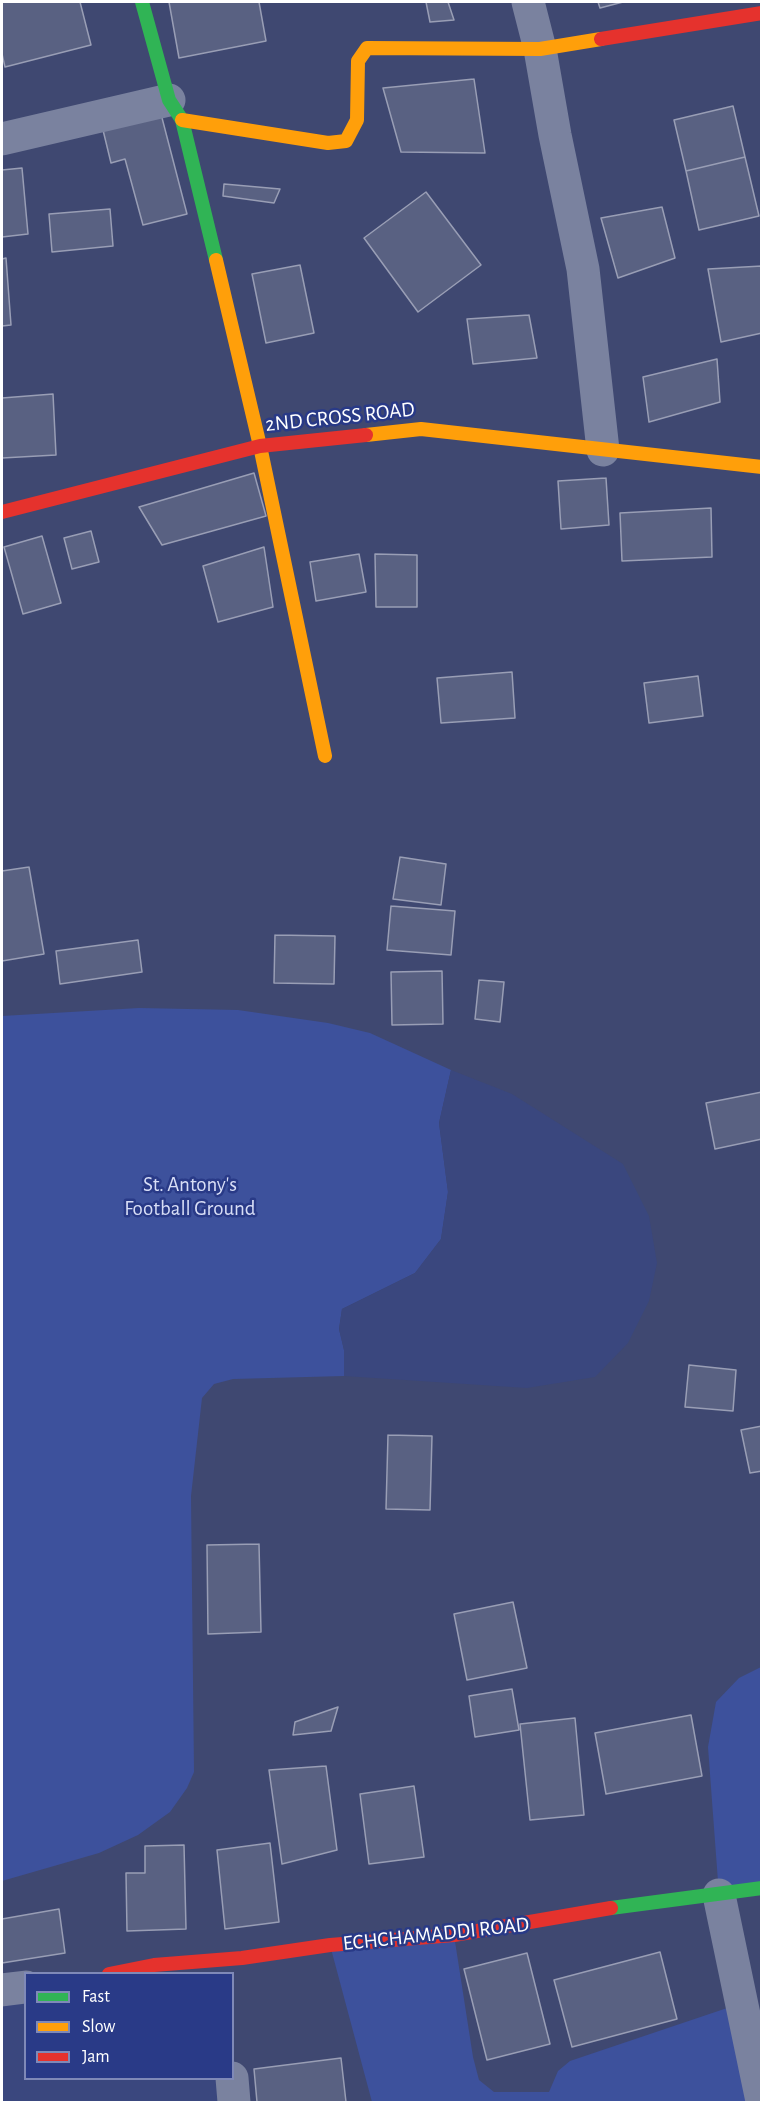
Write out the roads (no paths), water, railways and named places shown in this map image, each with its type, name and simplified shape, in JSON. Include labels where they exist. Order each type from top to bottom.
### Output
[{"type":"street","points":[[142,2],[176,110],[260,447],[325,756]]},
{"type":"street","points":[[528,2],[540,49],[555,135],[584,269],[603,450]]},
{"type":"street","points":[[2,138],[176,110],[328,143],[346,141],[357,120],[358,61],[367,48],[540,49],[762,13]]},
{"type":"street","name":"2ND CROSS ROAD","points":[[2,512],[260,447],[421,429],[762,467]]},
{"type":"street","name":"ECHCHAMADDI ROAD","points":[[119,1972],[154,1965],[223,1967],[330,1945],[454,1935],[540,1922],[587,1911],[762,1888]]},
{"type":"street","points":[[718,1895],[762,2101]]},
{"type":"street","points":[[2,1990],[24,1987]]},
{"type":"street","points":[[232,2080],[234,2103]]},
{"type":"park label","name":"St. Antony's Football Ground","points":[[190,1197]]}]
